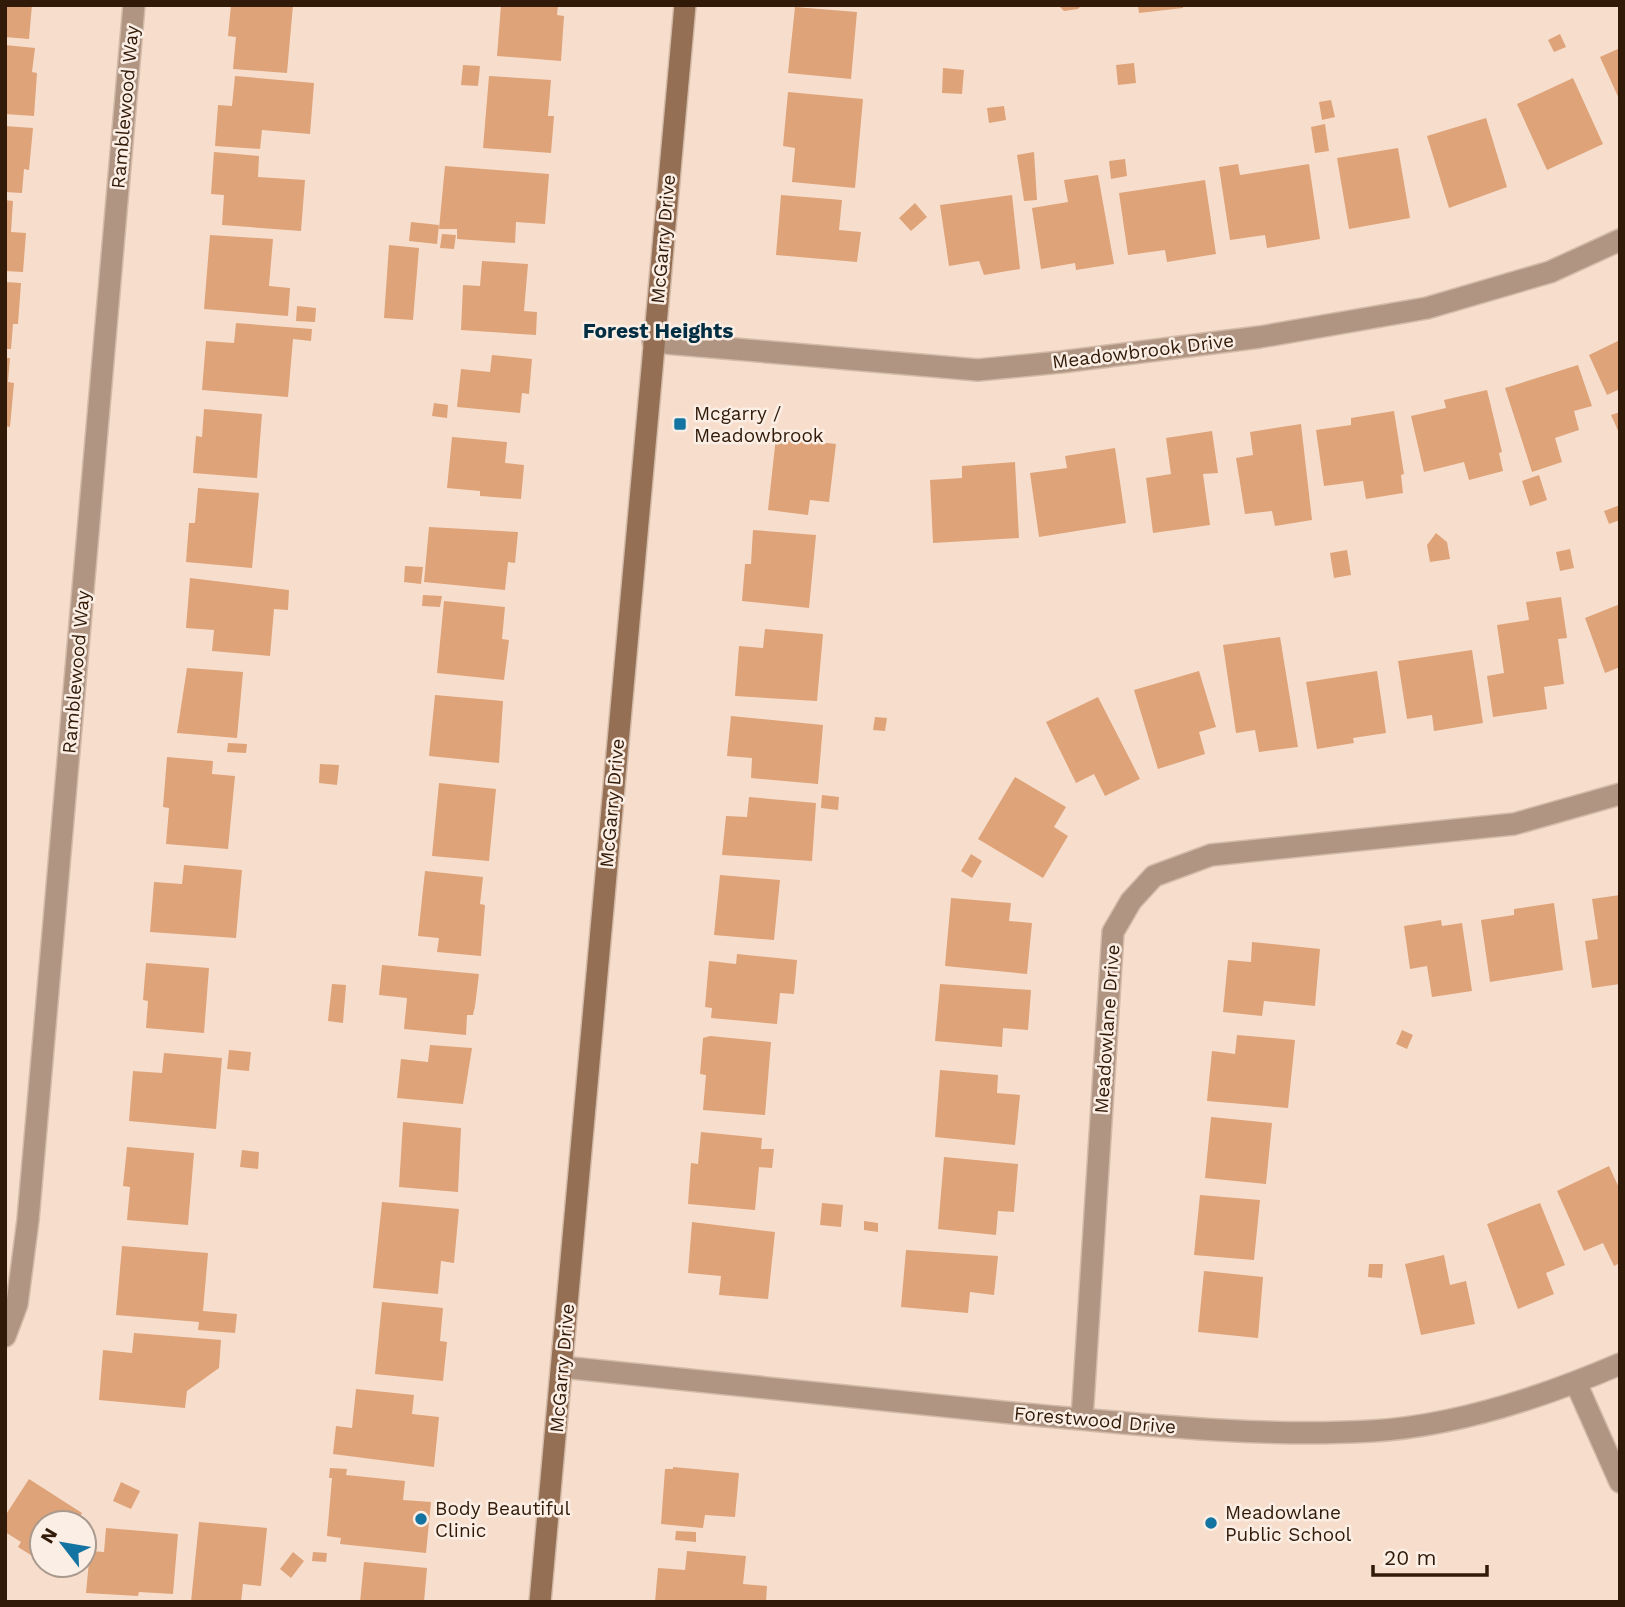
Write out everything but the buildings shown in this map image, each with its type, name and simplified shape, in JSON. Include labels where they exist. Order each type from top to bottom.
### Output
[{"type":"street","name":"Ramblewood Way","points":[[5,1336],[17,1304],[28,1220],[134,5]]},
{"type":"street","name":"McGarry Drive","points":[[540,1602],[685,5]]},
{"type":"street","name":"Meadowbrook Drive","points":[[653,342],[978,370],[1061,362],[1260,337],[1426,308],[1550,272],[1620,240]]},
{"type":"street","name":"Meadowlane Drive","points":[[1083,1419],[1113,932],[1131,901],[1154,876],[1211,855],[1514,824],[1620,794]]},
{"type":"street","name":"Forestwood Drive","points":[[562,1367],[1214,1430],[1372,1431],[1436,1422],[1576,1383],[1620,1364]]},
{"type":"street","points":[[1576,1383],[1620,1482]]},
{"type":"place","name":"Mcgarry / Meadowbrook","points":[[680,424]]},
{"type":"place","name":"Body Beautiful Clinic","points":[[421,1519]]},
{"type":"place","name":"Meadowlane Public School","points":[[1211,1523]]},
{"type":"district","name":"Forest Heights","points":[[658,330]]}]
